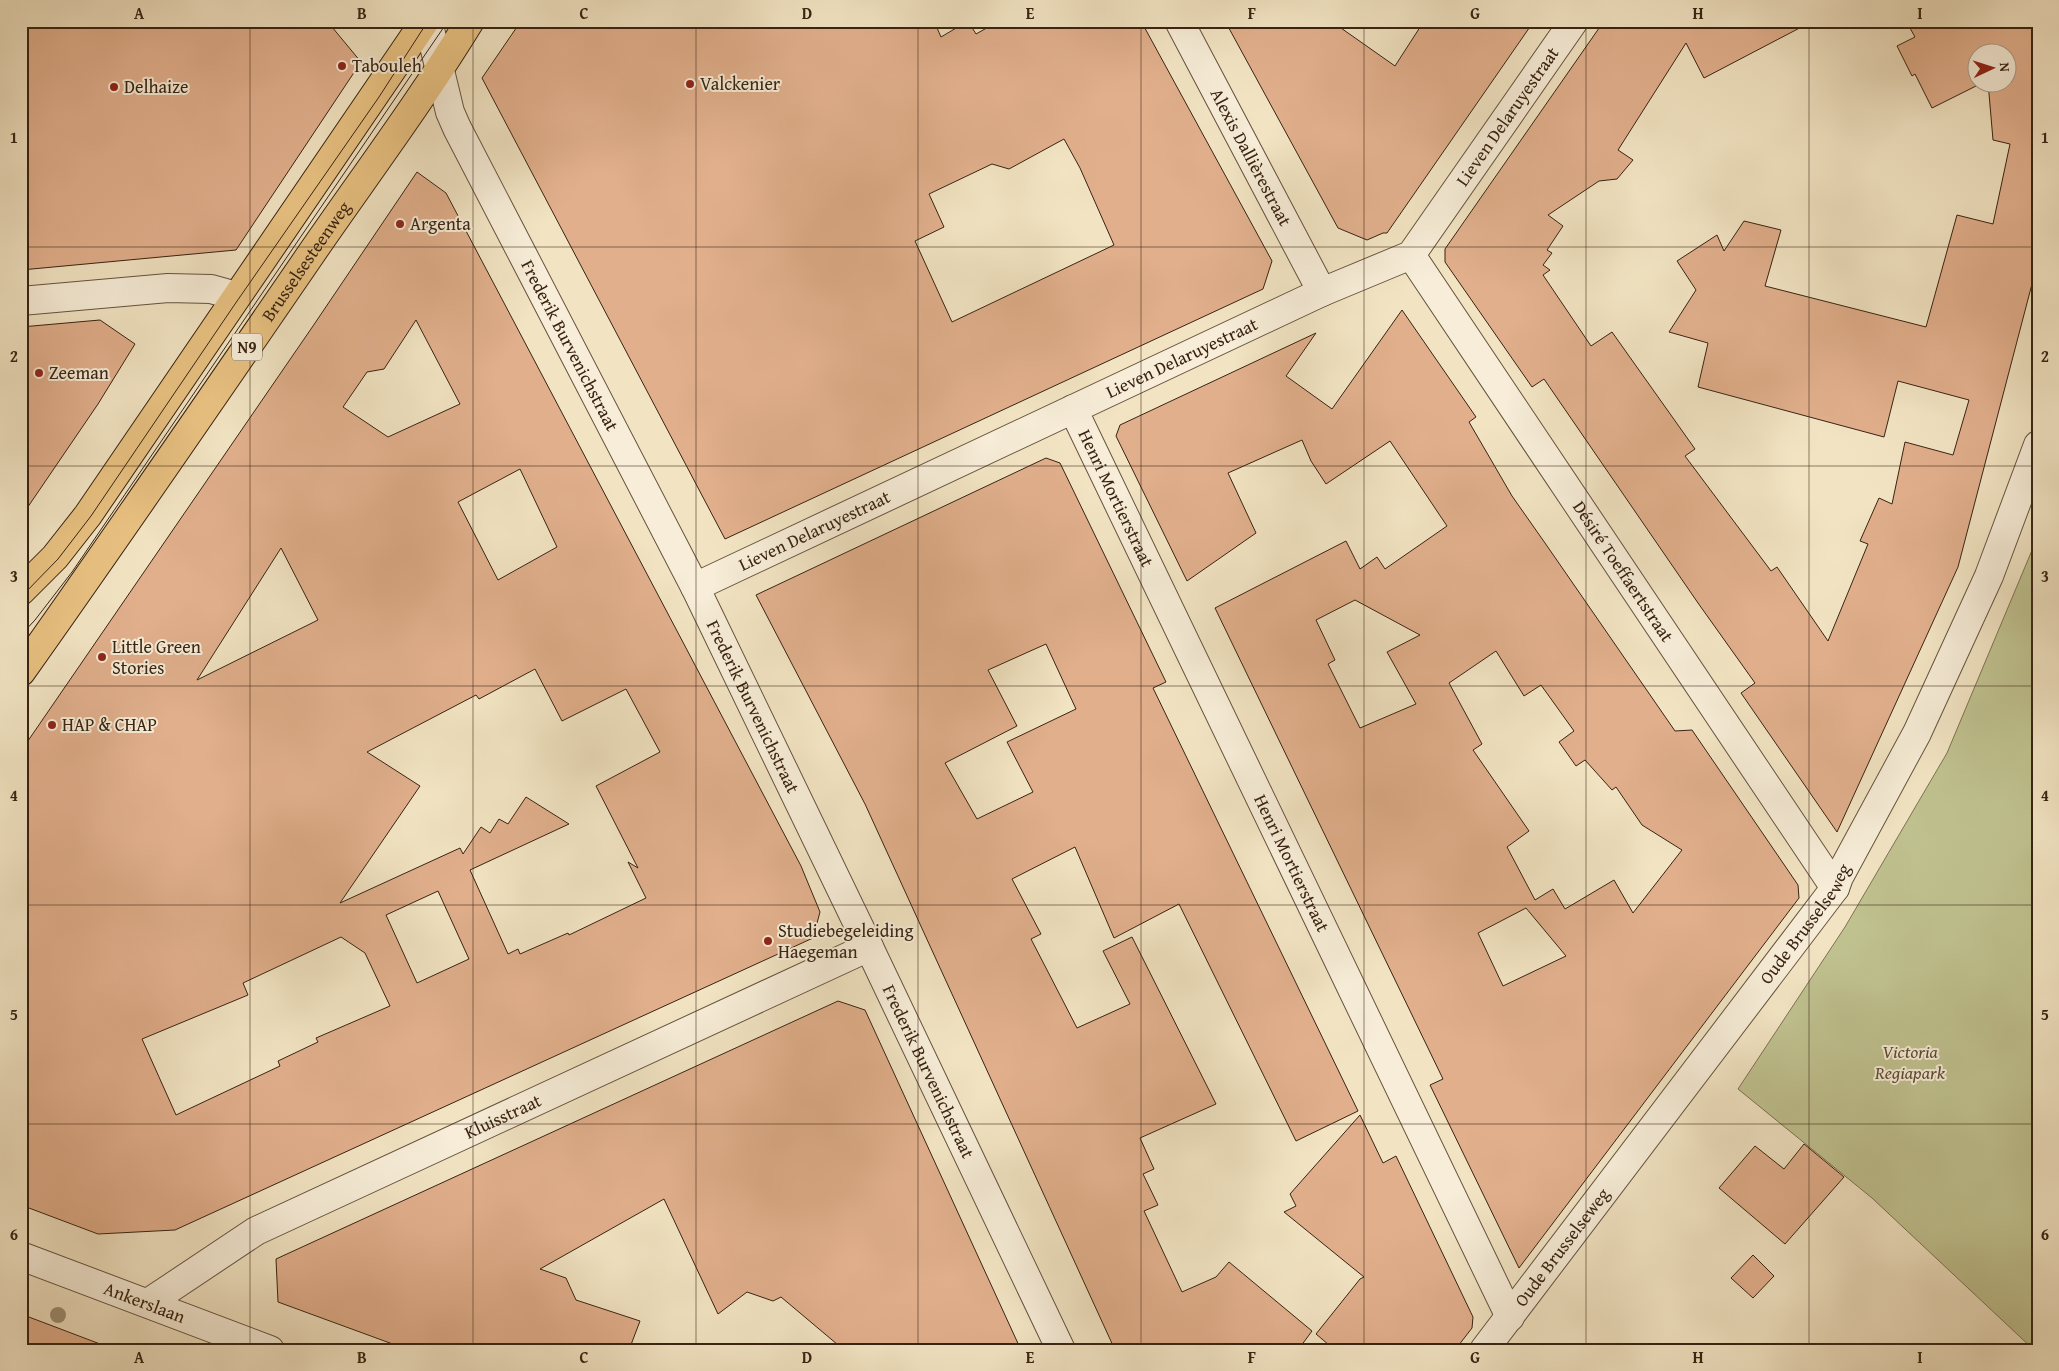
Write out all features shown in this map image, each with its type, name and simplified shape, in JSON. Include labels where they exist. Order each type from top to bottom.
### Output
[{"type":"main road","name":"Brusselsesteenweg","points":[[21,591],[55,557],[88,515],[236,296],[426,21]]},
{"type":"main road","name":"Brusselsesteenweg","points":[[21,672],[125,526],[441,69],[470,21]]},
{"type":"street","name":"Frederik Burvenichstraat","points":[[426,21],[441,69],[450,112],[457,128],[695,587],[1062,1350]]},
{"type":"street","name":"Alexis Dallièrestraat","points":[[1179,21],[1322,292]]},
{"type":"street","name":"Lieven Delaruyestraat","points":[[695,587],[1322,292],[1411,255],[1574,21]]},
{"type":"street","name":"Désiré Toeffaertstraat","points":[[1411,255],[1835,888]]},
{"type":"street","points":[[21,300],[168,288],[211,288],[236,296]]},
{"type":"street","name":"Henri Mortierstraat","points":[[1073,409],[1510,1317]]},
{"type":"street","name":"Oude Brusselseweg","points":[[1484,1350],[1835,888],[1839,877],[1917,733],[1986,585],[2038,444]]},
{"type":"street","name":"Kluisstraat","points":[[148,1303],[256,1231],[869,947]]},
{"type":"street","name":"Ankerslaan","points":[[21,1256],[270,1350]]},
{"type":"green space","name":"Victoria Regiapark","points":[[2038,536],[2038,1350],[2034,1350],[1872,1198],[1738,1089],[1845,927],[1947,753]]},
{"type":"building","points":[[21,21],[327,21],[361,62],[236,250],[21,270]]},
{"type":"building","points":[[521,21],[934,21],[941,37],[968,21],[976,34],[999,21],[1141,21],[1272,261],[1263,289],[725,539],[482,78]],"holes":[[[1064,139],[1080,168],[1114,245],[952,322],[915,241],[944,227],[929,194],[992,164],[1009,169]]]},
{"type":"building","points":[[1225,21],[1331,21],[1395,66],[1424,21],[1534,21],[1387,233],[1367,240],[1338,228]]},
{"type":"building","points":[[1604,21],[1813,21],[1704,78],[1686,43],[1618,150],[1633,160],[1617,179],[1599,181],[1548,215],[1563,226],[1547,250],[1552,253],[1543,265],[1550,270],[1543,275],[1591,346],[1612,332],[1695,449],[1685,456],[1771,571],[1777,567],[1828,641],[1868,544],[1860,541],[1879,498],[1892,504],[1905,442],[1953,455],[1969,400],[1898,381],[1884,437],[1698,387],[1708,343],[1669,332],[1696,290],[1677,261],[1717,235],[1724,251],[1744,221],[1781,230],[1765,286],[1926,327],[1957,215],[1993,224],[2010,144],[1993,140],[1989,92],[2016,92],[2016,42],[1966,42],[1966,91],[1932,108],[1915,74],[1912,76],[1897,46],[1915,37],[1906,21],[2038,21],[2038,261],[1958,567],[1837,832],[1741,693],[1755,683],[1544,379],[1532,387],[1445,262],[1445,249]]},
{"type":"building","points":[[417,172],[446,193],[801,866],[820,912],[813,938],[175,1230],[98,1234],[21,1205],[21,751]],"holes":[[[416,320],[460,404],[388,437],[343,407],[367,372],[384,369]],[[520,469],[557,547],[498,580],[458,502]],[[281,548],[318,620],[197,680]],[[535,669],[562,721],[626,689],[660,752],[596,786],[638,868],[628,862],[646,898],[569,935],[568,933],[520,954],[518,949],[508,954],[470,870],[569,824],[526,797],[508,824],[499,819],[490,833],[481,827],[463,854],[460,848],[340,903],[420,786],[367,752],[476,695],[479,699]],[[438,891],[469,959],[417,983],[386,915]],[[341,937],[365,953],[390,1006],[316,1038],[318,1042],[278,1061],[280,1066],[176,1115],[142,1039],[248,995],[243,983]]]},
{"type":"building","points":[[1402,310],[1476,417],[1469,422],[1512,496],[1675,731],[1692,730],[1798,885],[1799,898],[1519,1268],[1430,1085],[1443,1079],[1215,608],[1346,541],[1360,569],[1377,557],[1385,569],[1447,526],[1390,441],[1326,484],[1311,461],[1302,440],[1228,473],[1256,533],[1187,581],[1116,436],[1120,425],[1316,333],[1286,376],[1332,409]],"holes":[[[1355,600],[1420,635],[1387,652],[1416,704],[1360,728],[1328,664],[1335,660],[1316,620]],[[1496,651],[1524,696],[1541,685],[1574,731],[1559,742],[1576,766],[1585,760],[1612,790],[1616,787],[1642,825],[1682,850],[1633,913],[1614,880],[1565,909],[1553,889],[1535,900],[1507,847],[1529,831],[1473,750],[1482,744],[1449,683]],[[1526,908],[1566,956],[1503,986],[1478,933]]]},
{"type":"building","points":[[100,320],[135,344],[98,404],[21,517],[21,327]]},
{"type":"building","points":[[1046,458],[1060,463],[1166,682],[1153,688],[1358,1111],[1296,1141],[1179,904],[1114,938],[1075,847],[1012,879],[1041,934],[1031,939],[1077,1028],[1130,1004],[1103,951],[1132,937],[1216,1104],[1140,1138],[1154,1169],[1143,1174],[1158,1205],[1144,1211],[1182,1292],[1216,1277],[1229,1262],[1312,1331],[1298,1350],[1115,1350],[865,804],[756,595]],"holes":[[[1046,644],[1076,709],[1007,742],[1033,792],[977,819],[945,763],[1017,726],[988,670]]]},
{"type":"building","points":[[838,1001],[865,1010],[1021,1350],[844,1350],[781,1297],[773,1301],[747,1292],[718,1314],[664,1199],[540,1269],[566,1278],[576,1300],[640,1321],[629,1350],[409,1350],[278,1302],[276,1259]]},
{"type":"building","points":[[1360,1115],[1383,1163],[1396,1156],[1473,1317],[1472,1328],[1455,1350],[1335,1350],[1316,1334],[1360,1279],[1364,1277],[1284,1212],[1296,1206],[1290,1194]]},
{"type":"building","points":[[1804,1144],[1844,1177],[1785,1244],[1719,1188],[1755,1146],[1784,1169]]},
{"type":"building","points":[[1753,1255],[1774,1276],[1753,1298],[1731,1278]]},
{"type":"building","points":[[21,1314],[108,1347],[108,1350],[21,1350]]},
{"type":"tram line","points":[[21,597],[58,559],[91,516],[379,97],[428,21]]},
{"type":"tram line","points":[[21,635],[72,572],[448,21]]},
{"type":"place","name":"Tabouleh","points":[[342,66]]},
{"type":"place","name":"Valckenier","points":[[690,84]]},
{"type":"place","name":"Delhaize","points":[[114,87]]},
{"type":"place","name":"Argenta","points":[[400,224]]},
{"type":"place","name":"Zeeman","points":[[39,373]]},
{"type":"place","name":"Little Green Stories","points":[[102,657]]},
{"type":"place","name":"HAP & CHAP","points":[[52,725]]},
{"type":"place","name":"Studiebegeleiding Haegeman","points":[[768,941]]}]
